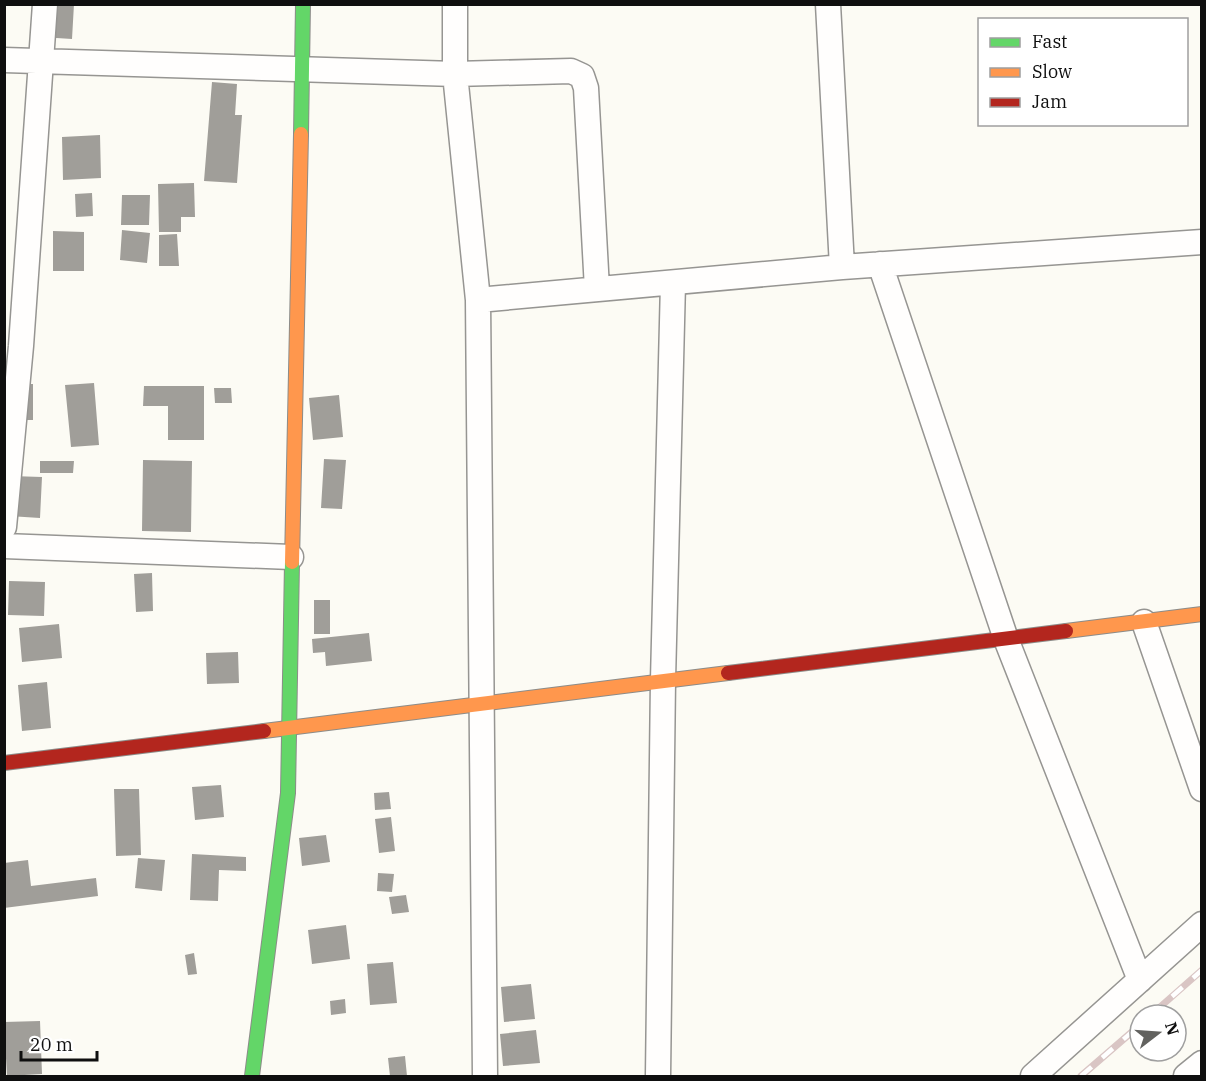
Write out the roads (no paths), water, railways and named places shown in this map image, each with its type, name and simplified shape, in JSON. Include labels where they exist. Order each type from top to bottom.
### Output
[{"type":"street","points":[[4,527],[21,346],[45,4]]},
{"type":"street","points":[[252,1077],[288,793],[291,557],[304,69],[303,4]]},
{"type":"street","points":[[455,4],[455,74],[478,300],[483,703],[484,1077]]},
{"type":"street","points":[[828,4],[842,267]]},
{"type":"street","points":[[4,60],[455,74],[571,71],[582,76],[586,88],[597,290]]},
{"type":"street","points":[[478,300],[842,267],[1202,242]]},
{"type":"street","points":[[880,264],[1006,639],[1140,980]]},
{"type":"street","points":[[658,1077],[663,680],[673,283]]},
{"type":"street","points":[[4,546],[291,557]]},
{"type":"street","points":[[4,763],[1202,614]]},
{"type":"street","points":[[1144,622],[1202,789]]},
{"type":"street","points":[[1033,1077],[1202,924]]},
{"type":"street","points":[[1186,1077],[1202,1063]]},
{"type":"railway","points":[[1165,1003],[1202,970]]},
{"type":"railway","points":[[1081,1076],[1128,1035]]}]
